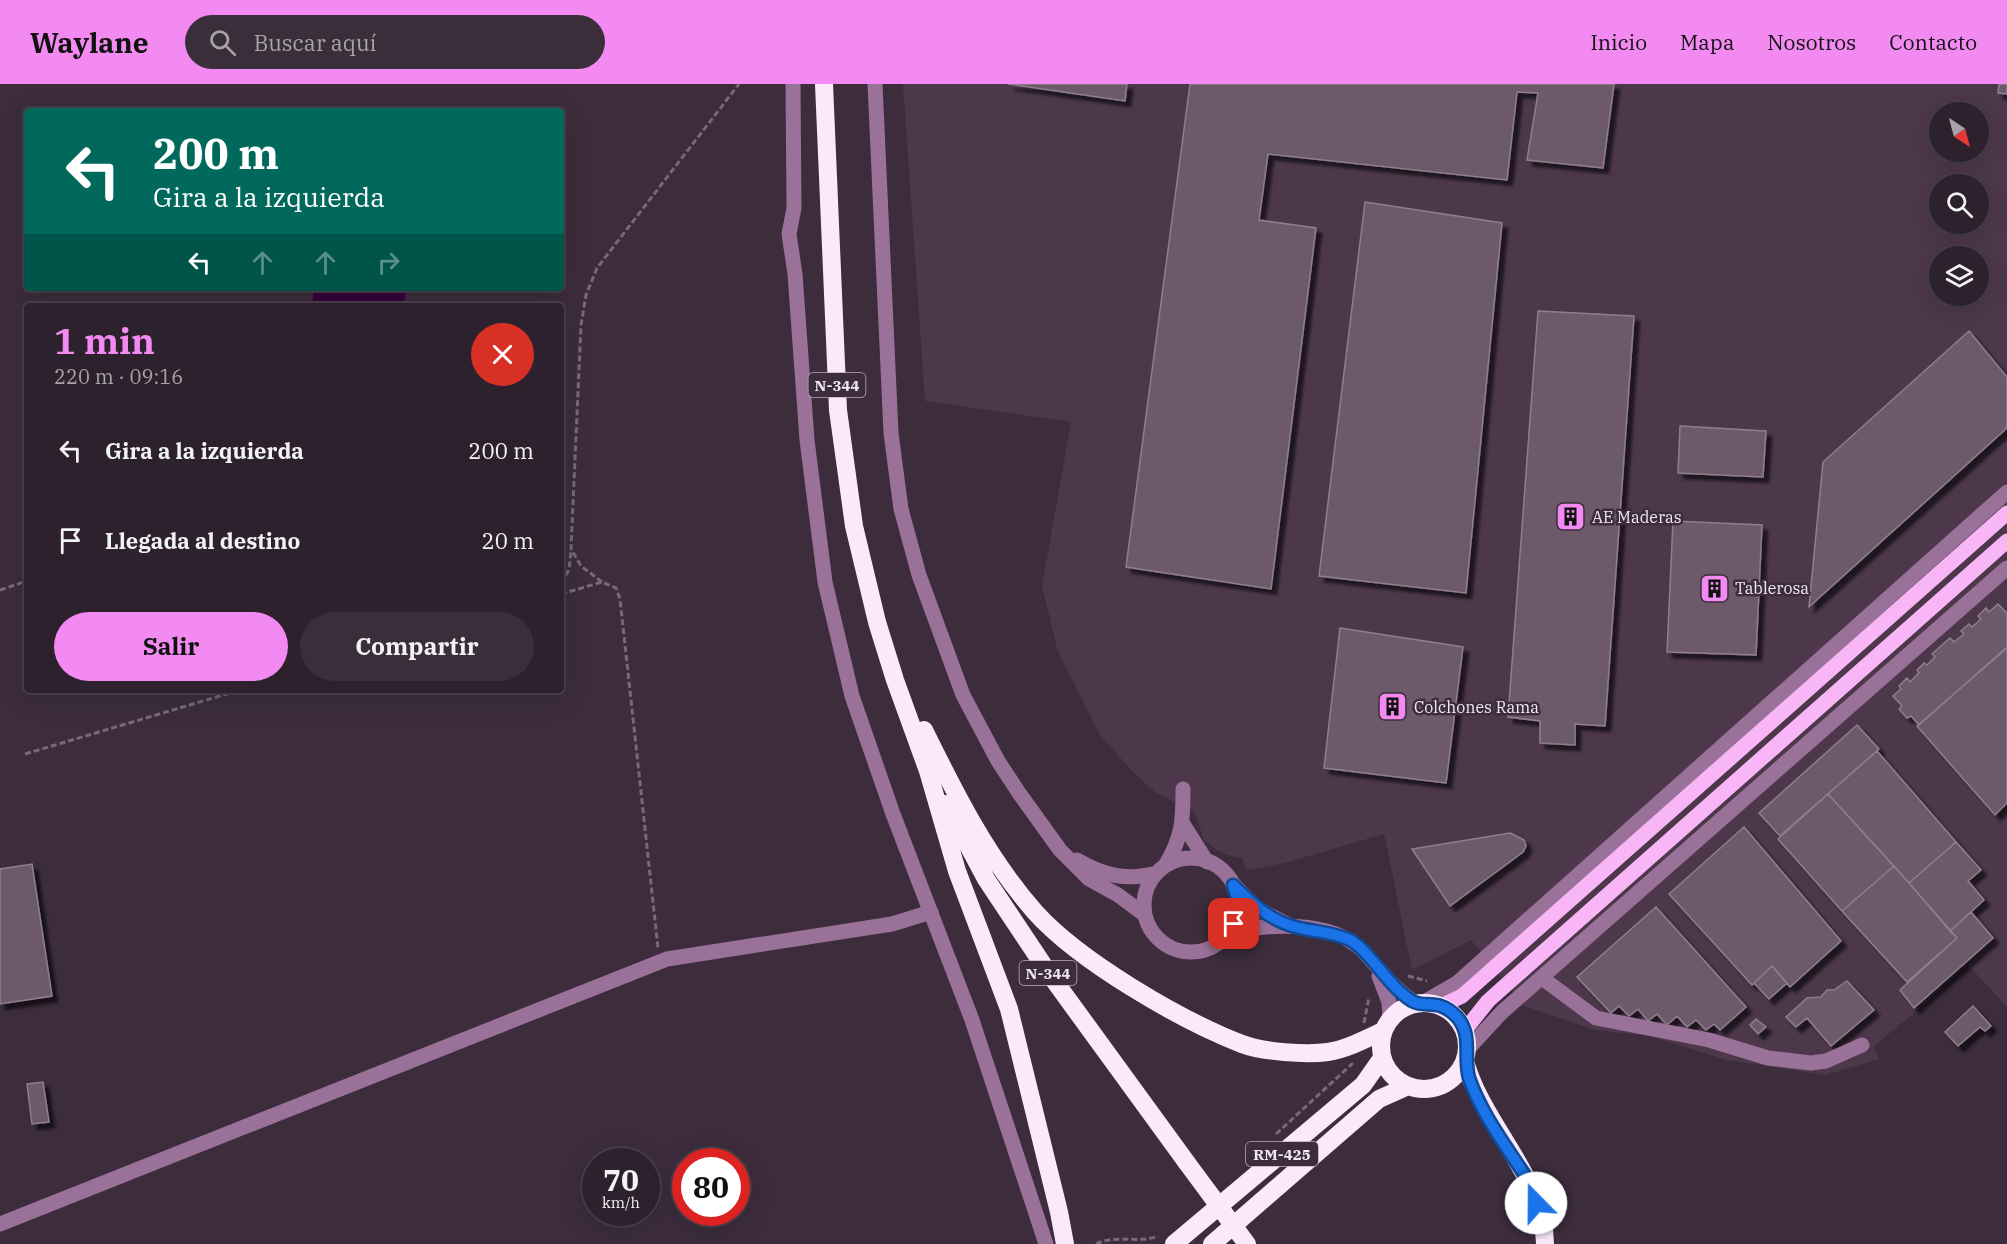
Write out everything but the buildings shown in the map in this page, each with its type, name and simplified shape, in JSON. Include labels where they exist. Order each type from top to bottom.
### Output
[{"type":"highway","name":"N-344","points":[[824,84],[839,422],[854,526],[864,573],[895,680],[928,771],[986,879],[1035,954],[1076,1014],[1247,1244]]},
{"type":"highway","points":[[895,680],[912,706],[979,838],[1037,914],[1072,946],[1184,1018],[1244,1045],[1294,1053],[1328,1052],[1360,1042],[1386,1025],[1401,1009],[1427,1003],[1459,1020],[1465,1030],[1466,1056],[1473,1089],[1531,1185],[1545,1244]]},
{"type":"highway","points":[[928,771],[957,871],[1008,1009],[1065,1244]]},
{"type":"highway","points":[[1386,1025],[1380,1044],[1382,1058],[1388,1070],[1408,1086],[1435,1088],[1453,1077],[1466,1056]]},
{"type":"highway","name":"RM-425","points":[[1170,1239],[1364,1085],[1382,1058]]},
{"type":"highway","name":"RM-425","points":[[1212,1244],[1379,1099],[1408,1086]]},
{"type":"main road","points":[[1427,1003],[1452,1002],[1470,990],[2007,513]]},
{"type":"main road","points":[[1465,1030],[1501,990],[2007,541]]},
{"type":"street","points":[[793,84],[794,208],[789,234],[795,274],[807,440],[825,582],[852,696],[972,1020],[1046,1244]]},
{"type":"street","points":[[875,84],[887,383],[901,509],[919,576],[963,695],[998,761],[1060,850],[1089,879],[1118,895],[1144,915]]},
{"type":"street","points":[[1226,935],[1254,927],[1292,926],[1324,931],[1351,941],[1363,951],[1389,983],[1427,1003],[1456,982],[2007,492]]},
{"type":"street","points":[[1466,1056],[1502,1012],[2007,568]]},
{"type":"street","points":[[1183,789],[1183,824],[1178,846],[1148,885],[1144,900],[1144,915],[1150,929],[1159,940],[1172,948],[1186,952],[1201,951],[1215,945],[1226,935],[1237,911],[1233,885]]},
{"type":"street","points":[[1183,824],[1207,861],[1226,875],[1259,910],[1292,926]]},
{"type":"street","points":[[1060,850],[1107,874],[1122,878],[1161,870],[1185,859],[1207,861]]},
{"type":"street","points":[[0,1224],[660,962],[892,924],[931,912]]},
{"type":"street","points":[[1376,967],[1389,1002],[1386,1025]]},
{"type":"street","points":[[1542,978],[1596,1018],[1709,1040],[1768,1058],[1811,1063],[1826,1062],[1862,1045]]},
{"type":"path","points":[[564,578],[569,570],[571,549],[581,325],[590,281],[597,268],[739,84]]},
{"type":"path","points":[[571,549],[581,566],[602,582],[616,588],[620,599],[660,962]]},
{"type":"path","points":[[0,591],[24,582]]},
{"type":"path","points":[[564,593],[602,582]]},
{"type":"path","points":[[25,754],[230,693]]},
{"type":"path","points":[[1404,974],[1429,982]]},
{"type":"path","points":[[1272,1138],[1351,1066],[1357,1056],[1370,993]]},
{"type":"path","points":[[1096,1244],[1106,1239],[1170,1239]]},
{"type":"shaded area","points":[[903,84],[2007,84],[2007,1007],[1967,964],[1926,1003],[1874,1046],[1879,1059],[1825,1075],[1727,1060],[1649,1036],[1595,1030],[1524,1006],[1471,940],[1412,970],[1384,834],[1285,863],[1247,870],[1242,858],[1227,855],[1204,840],[1195,813],[1155,792],[1134,773],[1100,735],[1058,652],[1042,586],[1071,422],[925,401]]},
{"type":"shaded area","points":[[314,291],[406,291],[404,303],[312,303]]},
{"type":"place","name":"AE Maderas","points":[[1571,517]]},
{"type":"place","name":"Tablerosa","points":[[1714,588]]},
{"type":"place","name":"Colchones Rama","points":[[1393,707]]},
{"type":"route","points":[[1234,924],[1237,898],[1233,885],[1259,910],[1292,926],[1324,931],[1351,941],[1363,951],[1389,983],[1415,1003],[1433,1003],[1451,1011],[1465,1030],[1467,1050],[1465,1061],[1473,1089],[1531,1185],[1536,1203]]}]
